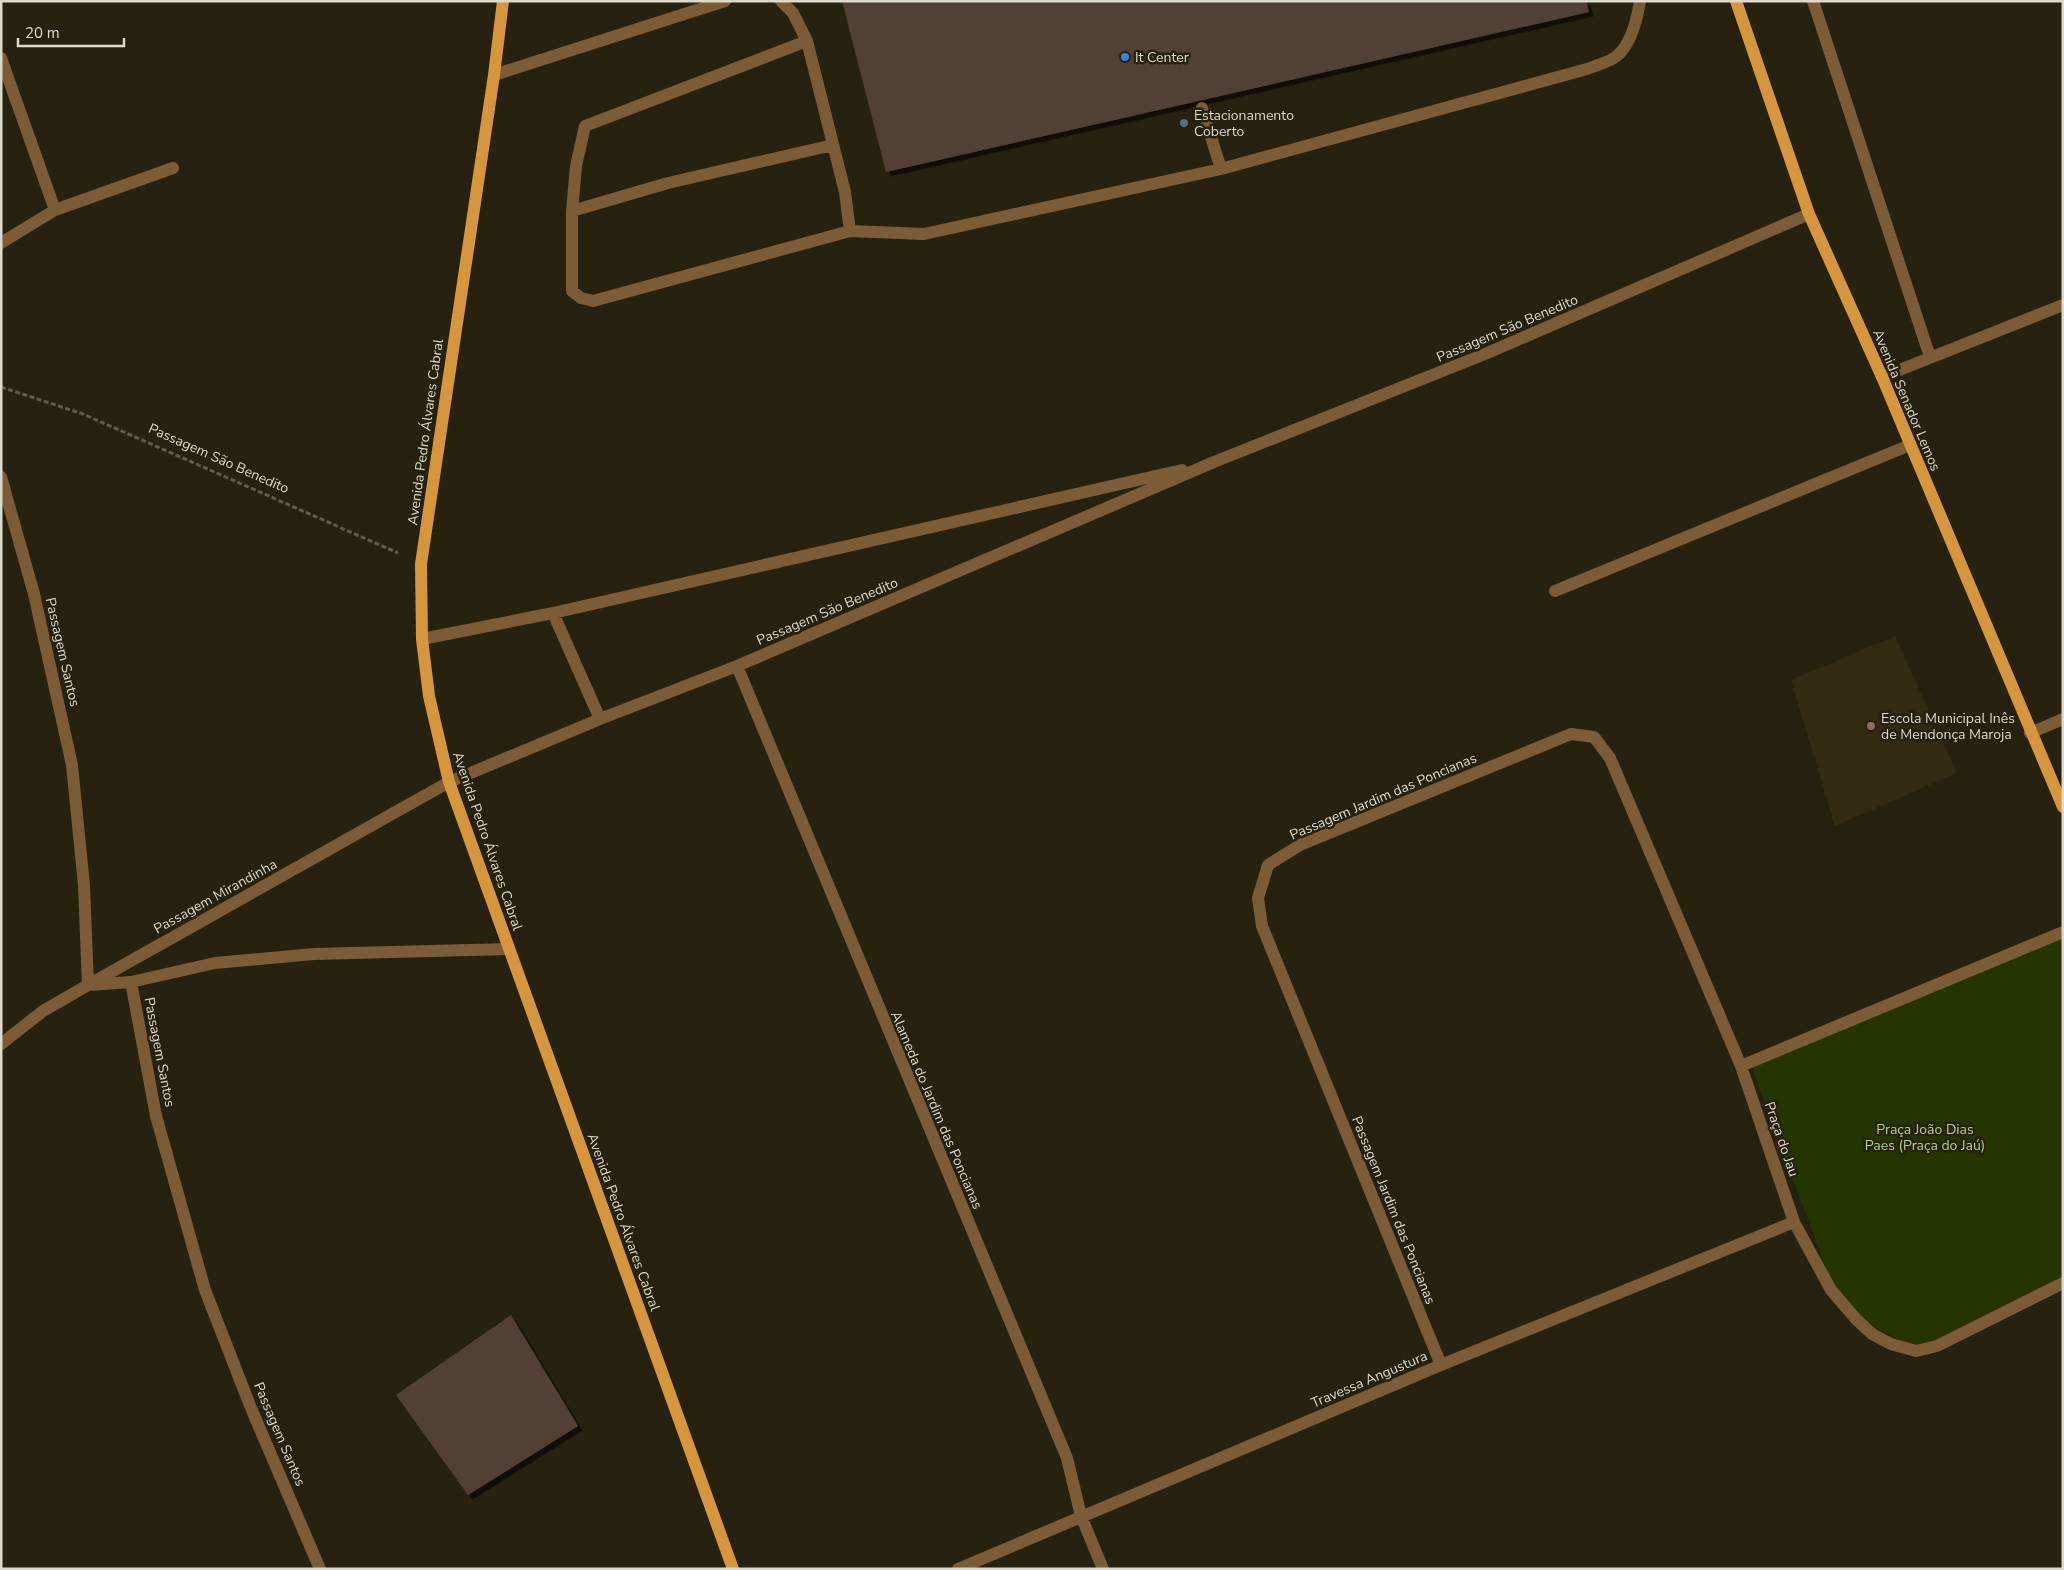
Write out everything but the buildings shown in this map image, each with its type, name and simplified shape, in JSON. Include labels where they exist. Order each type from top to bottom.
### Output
[{"type":"main road","name":"Avenida Pedro Álvares Cabral","points":[[503,1],[494,75],[421,564],[422,639],[429,696],[449,782],[733,1569]]},
{"type":"main road","name":"Avenida Senador Lemos","points":[[1736,1],[1809,214],[1882,377],[2030,733],[2063,807]]},
{"type":"street","points":[[494,75],[693,6],[725,1]]},
{"type":"street","points":[[781,1],[793,13],[807,42],[845,192],[850,231]]},
{"type":"street","points":[[807,42],[584,126],[576,166],[572,211],[572,291],[582,298],[593,301],[850,231],[924,234],[1221,169],[1587,69],[1614,58],[1626,44],[1637,20],[1640,1]]},
{"type":"street","points":[[1813,1],[1930,357]]},
{"type":"street","points":[[1,58],[55,210]]},
{"type":"street","points":[[1202,108],[1221,169]]},
{"type":"street","points":[[572,211],[668,184],[833,145]]},
{"type":"street","points":[[1,243],[55,210],[173,168]]},
{"type":"street","name":"Passagem São Benedito","points":[[449,782],[600,719],[737,666],[1214,462],[1485,354],[1809,214]]},
{"type":"street","points":[[1882,377],[2063,305]]},
{"type":"street","points":[[1555,591],[1910,445]]},
{"type":"street","name":"Passagem São Benedito","points":[[422,639],[553,613],[1214,462]]},
{"type":"street","name":"Passagem Santos","points":[[1,477],[34,594],[72,765],[84,885],[88,985],[131,982],[156,1116],[205,1290],[251,1408],[320,1569]]},
{"type":"street","points":[[553,613],[600,719]]},
{"type":"street","name":"Alameda do Jardim das Poncianas","points":[[737,666],[1067,1458],[1081,1516],[1103,1569]]},
{"type":"street","points":[[2030,733],[2063,719]]},
{"type":"street","name":"Passagem Jardim das Poncianas","points":[[1441,1364],[1262,926],[1258,898],[1268,864],[1300,845],[1571,734],[1594,738],[1610,758],[1741,1066]]},
{"type":"street","name":"Passagem Mirandinha","points":[[1,1044],[43,1011],[449,782]]},
{"type":"street","points":[[1741,1066],[2063,932]]},
{"type":"street","points":[[131,982],[215,963],[314,954],[509,948]]},
{"type":"street","name":"Praça do Jau","points":[[1741,1066],[1794,1222],[1831,1290],[1856,1320],[1872,1334],[1890,1344],[1916,1351],[1937,1346],[2063,1283]]},
{"type":"street","name":"Travessa Angustura","points":[[958,1569],[1441,1364],[1794,1222]]},
{"type":"path","name":"Passagem São Benedito","points":[[1,388],[82,414],[421,564]]},
{"type":"shaded area","name":"Escola Municipal Inês de Mendonça Maroja","points":[[1895,636],[1957,773],[1835,826],[1791,680]]},
{"type":"green space","name":"Praça João Dias Paes (Praça do Jaú)","points":[[2063,931],[2063,1284],[1947,1343],[1912,1345],[1881,1331],[1852,1309],[1831,1282],[1749,1060]]},
{"type":"place","name":"It Center","points":[[1125,57]]},
{"type":"place","name":"Estacionamento Coberto","points":[[1184,123]]},
{"type":"place","name":"Escola Municipal Inês de Mendonça Maroja","points":[[1871,726]]}]
